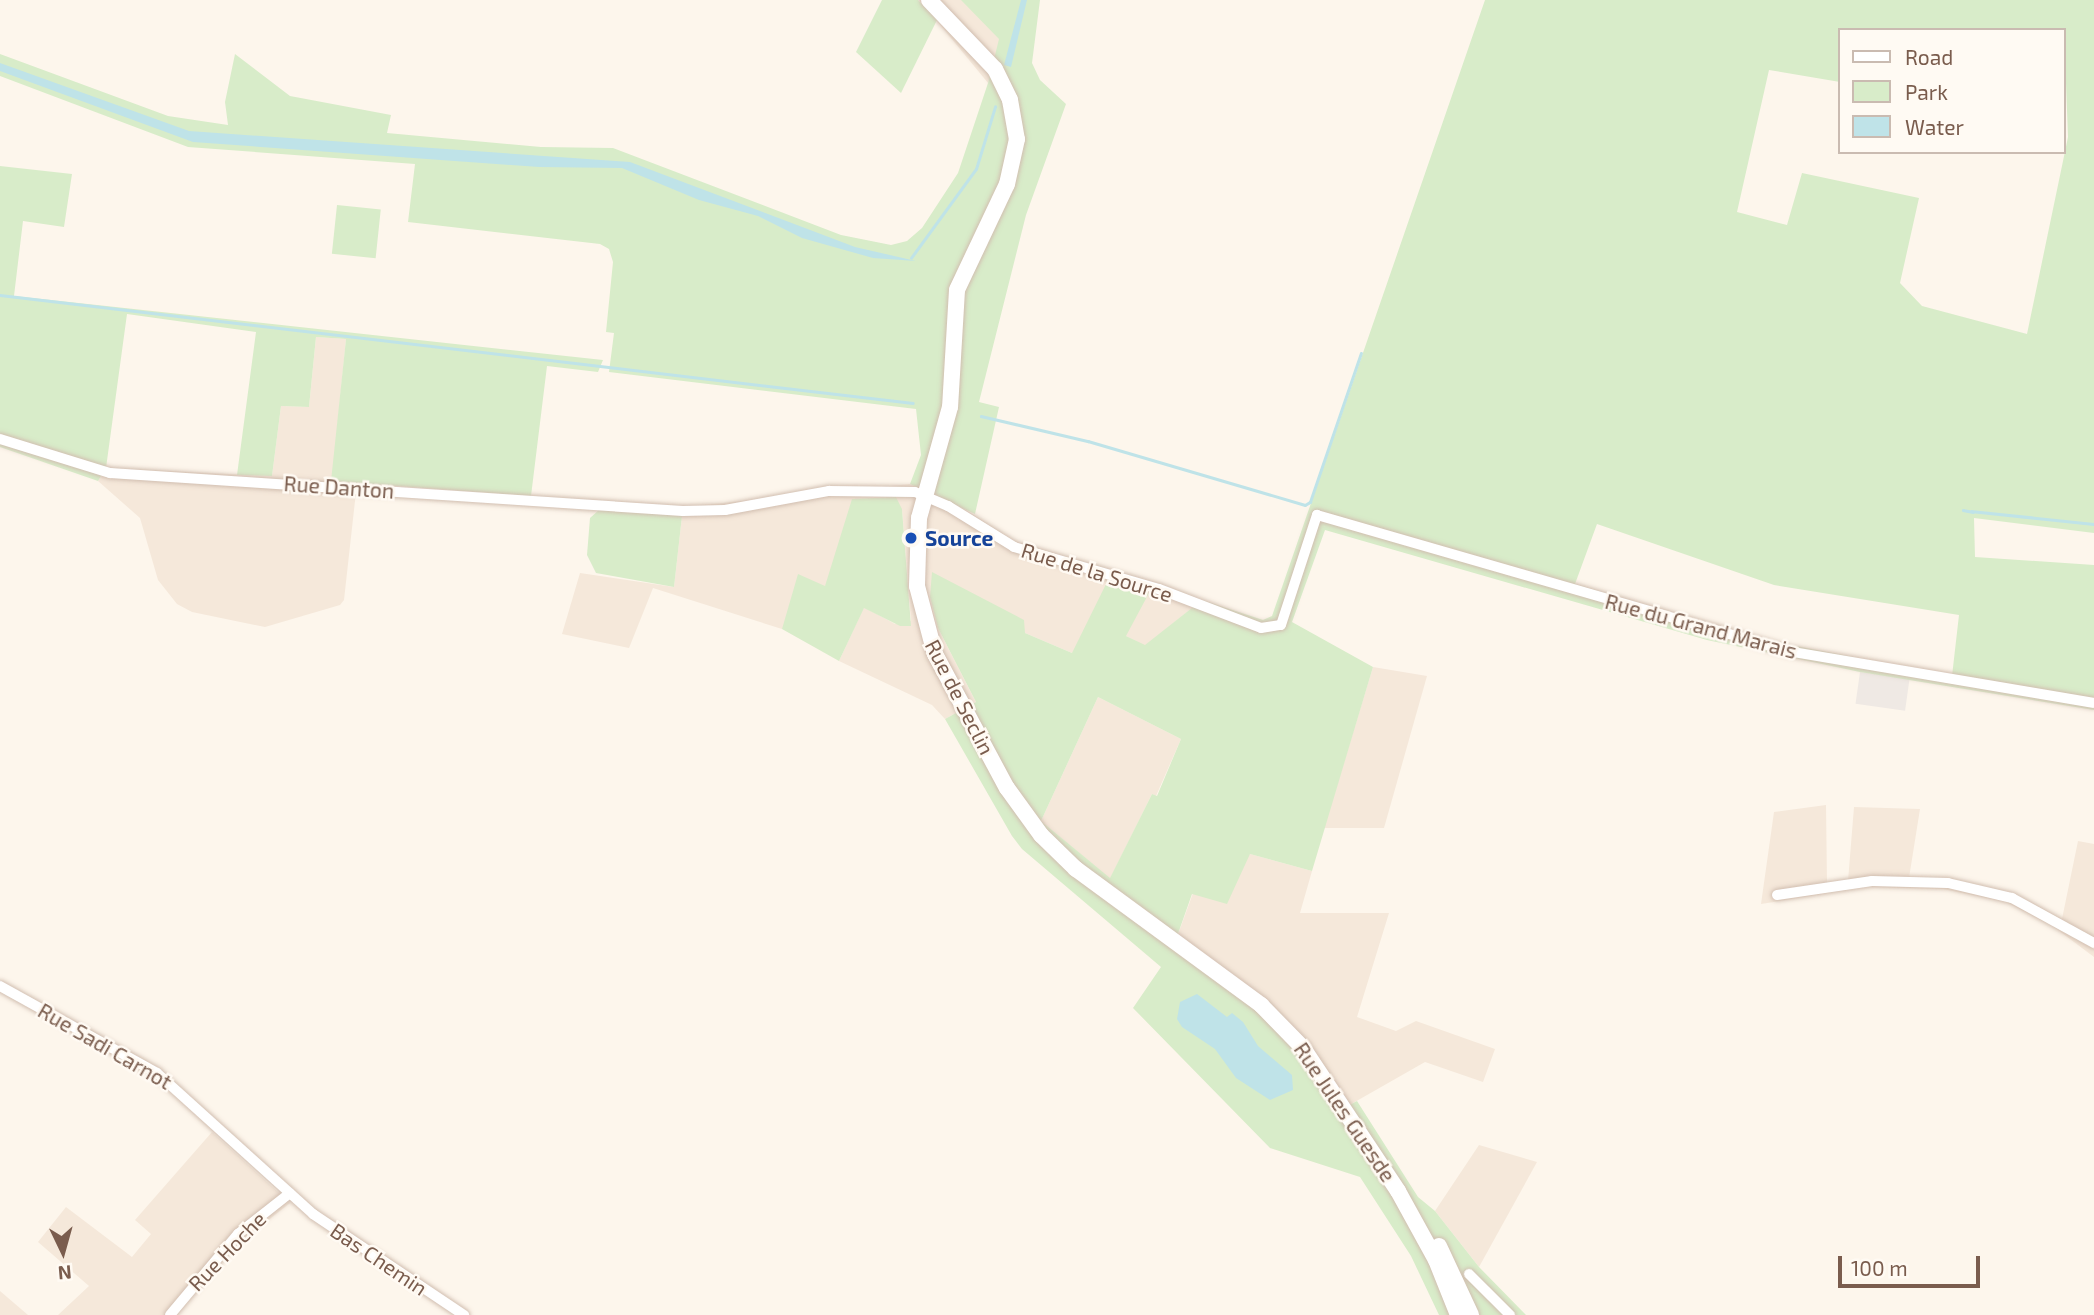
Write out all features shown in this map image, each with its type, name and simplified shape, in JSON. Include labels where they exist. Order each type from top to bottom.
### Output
[{"type":"main road","name":"Rue de Seclin","points":[[929,0],[1000,77],[1014,115],[1016,154],[1007,184],[957,290],[950,407],[925,494],[916,565],[926,627],[943,670],[1018,805],[1041,835],[1076,869],[1261,1005]]},
{"type":"main road","name":"Rue Jules Guesde","points":[[1261,1005],[1308,1055],[1398,1191],[1441,1250],[1471,1315]]},
{"type":"main road","name":"Rue Jules Guesde","points":[[1398,1191],[1436,1260],[1458,1315]]},
{"type":"street","name":"Rue Danton","points":[[0,439],[110,473],[683,511]]},
{"type":"street","name":"Rue de la Source","points":[[683,511],[724,510],[829,491],[925,494],[1014,547],[1159,589],[1261,628],[1281,625],[1317,515]]},
{"type":"street","name":"Rue du Grand Marais","points":[[1317,515],[1787,651],[2094,703]]},
{"type":"street","points":[[1777,895],[1872,881],[1948,883],[2012,898],[2094,943]]},
{"type":"street","name":"Rue Sadi Carnot","points":[[0,986],[163,1077],[293,1196]]},
{"type":"street","name":"Rue Hoche","points":[[170,1315],[238,1234],[293,1196]]},
{"type":"street","name":"Bas Chemin","points":[[293,1196],[339,1234],[464,1315]]},
{"type":"street","points":[[1469,1274],[1510,1315]]},
{"type":"shaded area","points":[[918,0],[1010,0],[988,83],[937,21]]},
{"type":"shaded area","points":[[316,337],[346,339],[332,481],[357,483],[344,600],[340,605],[265,627],[192,612],[177,604],[158,580],[140,518],[98,481],[106,468],[272,476],[281,406],[309,407]]},
{"type":"shaded area","points":[[910,484],[941,494],[1014,541],[1202,600],[1145,646],[1126,636],[1072,653],[1025,633],[938,628],[976,702],[945,719],[932,705],[839,661],[864,607],[895,624],[911,621],[902,509],[782,629],[653,588],[629,648],[562,634],[580,573],[674,587],[683,507]]},
{"type":"shaded area","points":[[1373,667],[1427,676],[1384,828],[1324,828]]},
{"type":"shaded area","points":[[1860,672],[1910,679],[1905,711],[1856,704]]},
{"type":"shaded area","points":[[1098,697],[1181,739],[1156,796],[1152,794],[1110,879],[1041,821]]},
{"type":"shaded area","points":[[1826,805],[1827,883],[1848,881],[1854,807],[1920,809],[1909,878],[2023,898],[2062,919],[2078,841],[2094,844],[2094,957],[2054,927],[2006,902],[1943,889],[1865,887],[1761,904],[1774,812]]},
{"type":"shaded area","points":[[1250,854],[1312,871],[1300,913],[1389,913],[1357,1017],[1396,1031],[1416,1021],[1495,1049],[1483,1082],[1425,1062],[1339,1111],[1173,948],[1193,893]]},
{"type":"shaded area","points":[[212,1132],[290,1203],[230,1250],[177,1315],[58,1315],[89,1286],[38,1242],[66,1207],[132,1257],[151,1234],[135,1220]]},
{"type":"shaded area","points":[[1479,1145],[1537,1162],[1479,1267],[1435,1211]]},
{"type":"shaded area","points":[[0,1291],[28,1315],[0,1315]]},
{"type":"green space","points":[[882,0],[918,0],[937,20],[901,93],[856,52]]},
{"type":"green space","points":[[961,0],[1040,0],[1032,63],[1040,80],[1066,104],[1026,215],[979,402],[999,407],[975,514],[910,484],[921,455],[916,409],[609,372],[614,333],[606,332],[613,262],[609,249],[600,244],[408,222],[415,164],[188,147],[0,76],[0,54],[168,116],[228,125],[225,102],[235,54],[290,96],[391,115],[387,133],[541,147],[613,148],[841,235],[891,245],[907,241],[922,228],[958,173],[988,83],[999,39]]},
{"type":"green space","points":[[1485,0],[2094,0],[2094,533],[1974,518],[1975,557],[2094,565],[2094,710],[1860,672],[1707,640],[1325,530],[1292,622],[1373,667],[1312,871],[1250,854],[1227,904],[1192,894],[1173,948],[1257,1009],[1296,1049],[1338,1111],[1357,1101],[1418,1197],[1435,1211],[1479,1267],[1526,1315],[1439,1315],[1411,1256],[1360,1177],[1270,1148],[1133,1008],[1161,967],[1022,849],[945,719],[976,702],[938,628],[930,597],[932,572],[1024,620],[1025,633],[1072,653],[1108,580],[1149,593],[1126,636],[1145,645],[1202,600],[1263,620],[1272,616]],"holes":[[[1839,28],[2066,28],[2068,137],[2027,334],[1922,306],[1900,283],[1919,198],[1802,173],[1787,225],[1737,212],[1769,70],[1839,82]],[[1597,524],[1774,585],[1959,615],[1952,676],[1760,639],[1575,584]],[[1098,697],[1181,739],[1157,796],[1152,794],[1110,878],[1041,821]]]},
{"type":"green space","points":[[0,166],[72,174],[64,227],[23,221],[14,296],[603,360],[598,372],[547,366],[531,496],[331,481],[346,339],[316,337],[309,407],[281,406],[272,476],[237,475],[256,332],[127,314],[106,468],[98,481],[0,447]]},
{"type":"green space","points":[[337,205],[381,210],[376,258],[332,254]]},
{"type":"green space","points":[[896,497],[902,509],[911,626],[900,626],[864,608],[839,661],[782,629],[798,574],[825,586],[852,499]]},
{"type":"green space","points":[[600,509],[682,516],[674,587],[596,573],[587,555],[590,518]]},
{"type":"water","points":[[1021,0],[1027,0],[1011,67],[1004,65]]},
{"type":"water","points":[[0,63],[189,131],[630,162],[855,247],[916,261],[873,258],[802,238],[758,216],[699,200],[622,168],[539,167],[193,142],[0,71]]},
{"type":"water","points":[[1971,510],[2094,523],[2094,526],[1971,513]]},
{"type":"water","points":[[1197,994],[1227,1017],[1232,1013],[1243,1022],[1258,1046],[1292,1075],[1293,1090],[1270,1100],[1236,1078],[1215,1049],[1182,1027],[1177,1019],[1180,1002]]},
{"type":"waterway","points":[[911,258],[976,169],[995,107]]},
{"type":"waterway","points":[[0,295],[913,403]]},
{"type":"waterway","points":[[981,416],[1088,441],[1305,505],[1310,502],[1361,353]]},
{"type":"waterway","points":[[1963,510],[1973,512]]},
{"type":"place","name":"Source","points":[[911,538]]}]
